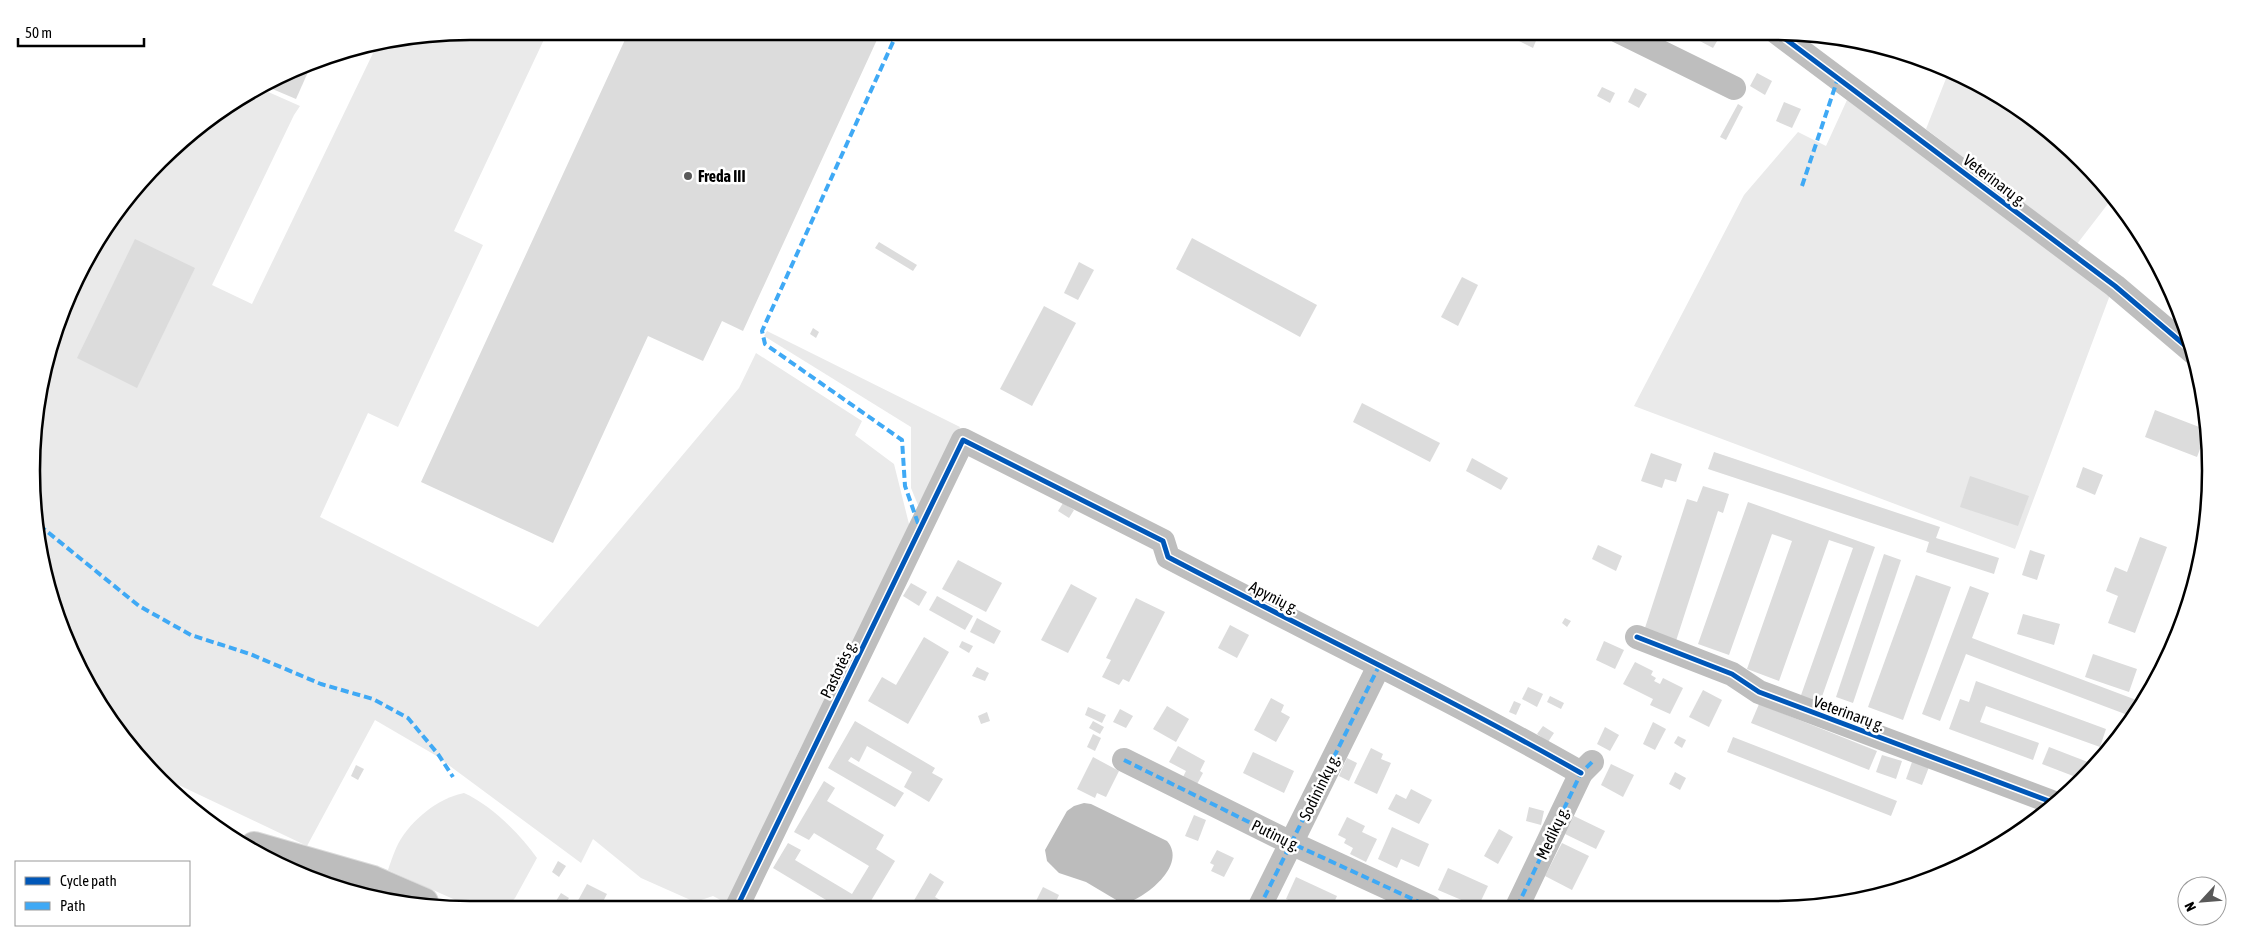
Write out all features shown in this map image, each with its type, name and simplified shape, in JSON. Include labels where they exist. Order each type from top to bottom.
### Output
[{"type":"highway","points":[[267,850],[373,880],[412,897]]},
{"type":"street","points":[[1636,40],[1734,88]]},
{"type":"street","name":"Veterinarų g.","points":[[1787,41],[2115,286],[2182,343]]},
{"type":"street","name":"Apynių g.","points":[[963,440],[1163,541],[1168,557],[1379,666],[1586,767]]},
{"type":"street","name":"Pastotės g.","points":[[740,901],[963,440]]},
{"type":"street","name":"Veterinarų g.","points":[[1637,637],[1732,674],[1759,692],[2047,800]]},
{"type":"street","name":"Sodininkų g.","points":[[1262,901],[1379,666]]},
{"type":"street","name":"Putinų g.","points":[[1124,760],[1291,842],[1417,901]]},
{"type":"street","name":"Medikų g.","points":[[1520,901],[1586,767]]},
{"type":"shaded area","points":[[544,40],[454,231],[483,245],[398,427],[368,413],[320,517],[538,627],[739,388],[756,353],[862,421],[855,435],[894,464],[909,524],[908,536],[800,749],[729,901],[722,901],[713,896],[693,901],[641,878],[593,839],[581,863],[435,755],[375,720],[307,846],[175,783],[129,733],[84,661],[63,609],[48,554],[41,499],[40,470],[41,442],[48,387],[63,332],[84,280],[129,208],[166,166],[208,129],[267,91],[300,106],[212,285],[252,304],[374,51],[442,41]]},
{"type":"shaded area","points":[[1946,77],[1987,98],[2034,129],[2076,166],[2109,203],[2077,244],[1926,129]]},
{"type":"shaded area","points":[[1847,100],[2110,295],[2015,549],[1634,406],[1744,195],[1798,132],[1826,146]]},
{"type":"shaded area","points":[[767,331],[960,427],[920,510],[911,488],[911,427],[764,336]]},
{"type":"shaded area","points":[[464,793],[484,805],[522,839],[537,858],[512,901],[457,901],[388,870],[398,844],[410,827],[426,811],[454,796]]},
{"type":"shaded area","points":[[1084,803],[1091,804],[1167,841],[1172,850],[1172,860],[1161,880],[1132,901],[1118,901],[1086,882],[1059,873],[1047,861],[1045,850],[1067,811],[1074,806]]},
{"type":"building","name":"Freda III","points":[[625,40],[877,40],[743,331],[722,321],[703,361],[648,336],[553,543],[421,482]]},
{"type":"building","points":[[1517,40],[1536,40],[1533,48]]},
{"type":"building","points":[[1698,40],[1718,40],[1713,48]]},
{"type":"building","points":[[308,72],[296,99],[272,89]]},
{"type":"building","points":[[1757,73],[1772,81],[1765,95],[1750,86]]},
{"type":"building","points":[[1602,87],[1615,93],[1610,103],[1597,96]]},
{"type":"building","points":[[1635,88],[1647,94],[1639,108],[1628,102]]},
{"type":"building","points":[[1784,102],[1801,109],[1792,128],[1776,121]]},
{"type":"building","points":[[1738,104],[1743,107],[1726,140],[1720,137]]},
{"type":"building","points":[[1192,238],[1317,305],[1300,337],[1176,269]]},
{"type":"building","points":[[135,239],[195,268],[137,388],[77,358]]},
{"type":"building","points":[[879,242],[917,265],[913,271],[875,248]]},
{"type":"building","points":[[1079,262],[1094,270],[1078,300],[1064,293]]},
{"type":"building","points":[[1462,277],[1478,285],[1458,326],[1441,317]]},
{"type":"building","points":[[1044,306],[1076,323],[1032,406],[1000,389]]},
{"type":"building","points":[[813,328],[819,332],[816,338],[810,334]]},
{"type":"building","points":[[1362,403],[1440,443],[1430,462],[1353,422]]},
{"type":"building","points":[[2155,410],[2199,427],[2201,446],[2197,457],[2145,437]]},
{"type":"building","points":[[1714,452],[1940,527],[1936,538],[1999,558],[1994,574],[1926,552],[1929,542],[1708,469]]},
{"type":"building","points":[[1651,453],[1682,464],[1676,482],[1665,479],[1662,488],[1641,481]]},
{"type":"building","points":[[1472,458],[1508,478],[1501,490],[1466,471]]},
{"type":"building","points":[[2083,467],[2103,475],[2095,495],[2076,487]]},
{"type":"building","points":[[1970,476],[2029,496],[2018,526],[1960,507]]},
{"type":"building","points":[[1703,486],[1729,494],[1723,513],[1718,511],[1675,644],[1643,634],[1687,499],[1697,502]]},
{"type":"building","points":[[1748,502],[1875,547],[1819,705],[1800,698],[1853,548],[1829,540],[1779,681],[1747,669],[1792,541],[1772,534],[1729,655],[1698,644]]},
{"type":"building","points":[[1063,503],[1074,510],[1069,518],[1058,511]]},
{"type":"building","points":[[2140,537],[2167,547],[2135,633],[2108,623],[2118,596],[2106,591],[2115,567],[2127,572]]},
{"type":"building","points":[[1598,545],[1622,556],[1616,571],[1592,559]]},
{"type":"building","points":[[2030,550],[2045,555],[2037,580],[2022,575]]},
{"type":"building","points":[[1884,554],[1901,560],[1853,703],[1836,697]]},
{"type":"building","points":[[958,560],[1002,583],[986,612],[942,589]]},
{"type":"building","points":[[1916,575],[1951,587],[1903,720],[1868,707]]},
{"type":"building","points":[[911,583],[927,592],[919,606],[903,596]]},
{"type":"building","points":[[1071,584],[1097,598],[1068,653],[1041,640]]},
{"type":"building","points":[[1970,586],[1989,593],[1972,638],[2135,700],[2126,714],[1966,654],[1940,721],[1922,714]]},
{"type":"building","points":[[937,596],[973,616],[965,630],[929,610]]},
{"type":"building","points":[[1136,598],[1165,612],[1129,682],[1123,679],[1119,685],[1102,677],[1111,660],[1106,658]]},
{"type":"building","points":[[2023,614],[2060,624],[2054,645],[2017,634]]},
{"type":"building","points":[[977,618],[1001,631],[994,644],[970,632]]},
{"type":"building","points":[[1565,618],[1571,621],[1567,627],[1562,623]]},
{"type":"building","points":[[1230,625],[1249,635],[1237,658],[1218,648]]},
{"type":"building","points":[[924,637],[949,652],[908,724],[868,701],[882,677],[896,685]]},
{"type":"building","points":[[962,641],[973,646],[969,653],[959,647]]},
{"type":"building","points":[[1604,641],[1624,650],[1615,669],[1596,660]]},
{"type":"building","points":[[2093,654],[2137,669],[2129,692],[2085,677]]},
{"type":"building","points":[[1635,662],[1653,671],[1651,675],[1656,678],[1654,681],[1660,684],[1663,678],[1683,688],[1670,714],[1650,705],[1653,699],[1623,684]]},
{"type":"building","points":[[977,667],[989,673],[985,681],[972,676]]},
{"type":"building","points":[[1976,681],[2106,729],[2100,747],[1986,706],[1980,722],[2039,743],[2033,760],[1949,729],[1960,699],[1969,702]]},
{"type":"building","points":[[1528,687],[1543,694],[1537,707],[1522,699]]},
{"type":"building","points":[[1703,690],[1722,700],[1709,727],[1689,717]]},
{"type":"building","points":[[1550,696],[1564,703],[1561,709],[1547,702]]},
{"type":"building","points":[[1271,698],[1284,705],[1281,712],[1290,717],[1276,742],[1254,730]]},
{"type":"building","points":[[1514,701],[1521,704],[1516,715],[1509,712]]},
{"type":"building","points":[[1759,704],[1877,751],[1869,770],[1751,723]]},
{"type":"building","points":[[1167,706],[1189,719],[1176,742],[1153,729]]},
{"type":"building","points":[[1088,707],[1106,715],[1102,723],[1085,715]]},
{"type":"building","points":[[1120,709],[1133,716],[1126,728],[1113,722]]},
{"type":"building","points":[[987,712],[990,721],[981,724],[978,716]]},
{"type":"building","points":[[855,721],[935,768],[932,773],[943,779],[929,802],[904,787],[912,772],[867,746],[859,762],[851,757],[848,761],[904,793],[895,807],[828,768]]},
{"type":"building","points":[[1093,721],[1104,727],[1100,734],[1089,728]]},
{"type":"building","points":[[1653,722],[1666,729],[1655,750],[1643,744]]},
{"type":"building","points":[[1543,726],[1554,733],[1548,742],[1537,734]]},
{"type":"building","points":[[1605,727],[1619,735],[1610,751],[1597,744]]},
{"type":"building","points":[[1093,734],[1101,738],[1095,751],[1087,747]]},
{"type":"building","points":[[1678,736],[1686,740],[1682,748],[1674,743]]},
{"type":"building","points":[[1733,737],[1897,801],[1891,816],[1727,752]]},
{"type":"building","points":[[1178,746],[1205,761],[1200,771],[1203,773],[1196,786],[1182,779],[1186,771],[1169,762]]},
{"type":"building","points":[[2049,747],[2088,762],[2074,776],[2042,764]]},
{"type":"building","points":[[1371,748],[1383,754],[1381,759],[1391,763],[1377,794],[1354,783]]},
{"type":"building","points":[[1253,752],[1294,771],[1284,793],[1243,773]]},
{"type":"building","points":[[1882,755],[1902,761],[1896,779],[1876,772]]},
{"type":"building","points":[[1093,757],[1119,771],[1106,797],[1097,793],[1095,798],[1077,789]]},
{"type":"building","points":[[1347,758],[1357,763],[1349,781],[1339,776]]},
{"type":"building","points":[[1912,762],[1929,767],[1922,785],[1906,779]]},
{"type":"building","points":[[1611,764],[1634,775],[1623,797],[1601,785]]},
{"type":"building","points":[[356,765],[364,769],[358,780],[351,776]]},
{"type":"building","points":[[1675,772],[1686,778],[1680,790],[1669,784]]},
{"type":"building","points":[[824,781],[835,788],[827,801],[884,835],[876,849],[895,861],[871,901],[828,901],[773,868],[788,843],[801,850],[795,860],[852,894],[869,866],[814,833],[809,840],[794,832]]},
{"type":"building","points":[[1411,789],[1432,800],[1419,824],[1388,809],[1396,794],[1406,799]]},
{"type":"building","points":[[1529,807],[1544,811],[1541,825],[1526,821]]},
{"type":"building","points":[[1194,815],[1206,820],[1198,841],[1185,836]]},
{"type":"building","points":[[1574,816],[1605,831],[1596,849],[1565,834]]},
{"type":"building","points":[[1347,817],[1365,826],[1362,832],[1377,839],[1366,862],[1350,854],[1353,848],[1344,843],[1346,839],[1338,835]]},
{"type":"building","points":[[1392,827],[1429,844],[1419,867],[1401,859],[1397,868],[1378,859]]},
{"type":"building","points":[[1499,829],[1513,837],[1498,864],[1484,856]]},
{"type":"building","points":[[1562,843],[1589,856],[1572,890],[1545,876]]},
{"type":"building","points":[[1217,850],[1234,858],[1224,877],[1211,871],[1214,865],[1210,863]]},
{"type":"building","points":[[558,861],[566,866],[559,877],[552,872]]},
{"type":"building","points":[[1448,868],[1488,886],[1481,901],[1464,901],[1438,890]]},
{"type":"building","points":[[930,873],[944,882],[935,897],[942,901],[914,901]]},
{"type":"building","points":[[1296,877],[1337,896],[1335,901],[1290,901],[1286,899]]},
{"type":"building","points":[[587,884],[607,894],[603,901],[578,901]]},
{"type":"building","points":[[1043,887],[1059,895],[1056,901],[1036,901]]},
{"type":"building","points":[[561,893],[569,898],[567,901],[556,901]]},
{"type":"marked path","points":[[894,40],[762,331],[765,344],[902,440],[905,486],[920,529]]},
{"type":"marked path","points":[[1802,186],[1838,78]]},
{"type":"marked path","points":[[44,529],[139,606],[191,635],[250,654],[321,684],[373,699],[408,718],[438,754],[453,777]]},
{"type":"marked path","points":[[1262,901],[1379,666]]},
{"type":"marked path","points":[[1124,760],[1291,843],[1417,901]]},
{"type":"marked path","points":[[1520,901],[1581,773],[1592,762]]},
{"type":"cycle path","points":[[1787,41],[2115,286],[2182,343]]},
{"type":"cycle path","points":[[740,901],[963,440],[1163,541],[1168,557],[1427,690],[1581,773]]},
{"type":"cycle path","points":[[1637,637],[1732,674],[1759,692],[2047,800]]},
{"type":"place","name":"Freda III","points":[[688,176]]}]
